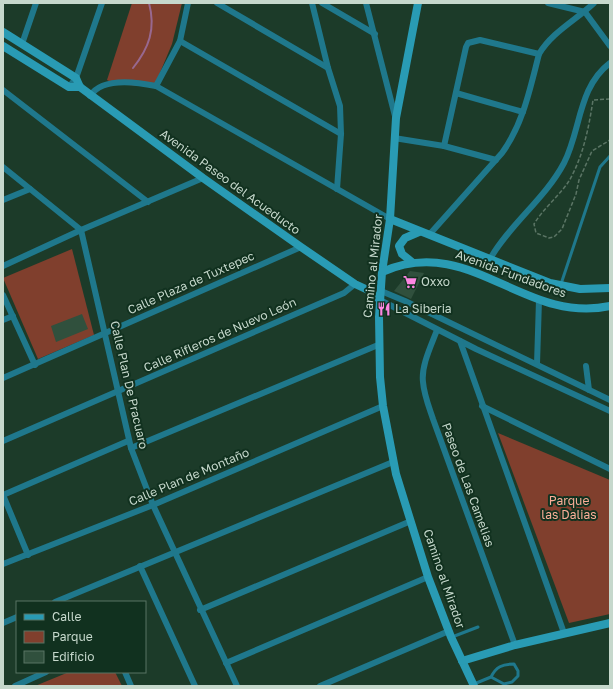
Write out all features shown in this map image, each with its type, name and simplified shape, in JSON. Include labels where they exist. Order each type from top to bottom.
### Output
[{"type":"main road","name":"Camino al Mirador","points":[[418,3],[396,118],[390,219],[382,272],[378,345],[383,406],[393,462],[428,577],[472,685]]},
{"type":"main road","points":[[3,32],[76,78]]},
{"type":"main road","points":[[3,46],[69,87],[80,87]]},
{"type":"main road","name":"Avenida Paseo del Acueducto","points":[[76,78],[80,87],[90,96],[301,248],[355,284],[370,291],[380,300]]},
{"type":"main road","name":"Avenida Fundadores","points":[[390,219],[419,232],[561,286],[580,289],[610,288]]},
{"type":"main road","points":[[412,262],[402,254],[399,246],[404,238],[419,232]]},
{"type":"main road","name":"Avenida Fundadores","points":[[382,272],[412,262],[434,261],[454,265],[539,300],[565,307],[592,309],[610,306]]},
{"type":"main road","name":"Avenida Paseo del Acueducto","points":[[370,291],[381,291]]},
{"type":"main road","points":[[462,661],[515,645],[610,623]]},
{"type":"street","points":[[22,44],[36,3]]},
{"type":"street","points":[[69,87],[76,78],[102,3]]},
{"type":"street","points":[[156,86],[180,41],[188,3]]},
{"type":"street","points":[[217,3],[328,68]]},
{"type":"street","points":[[312,3],[328,68],[340,106],[341,134],[337,189]]},
{"type":"street","points":[[322,3],[375,34]]},
{"type":"street","points":[[366,3],[396,118]]},
{"type":"street","points":[[548,3],[585,12],[610,46]]},
{"type":"street","points":[[429,235],[496,160],[510,142],[518,126],[539,54],[552,37],[585,12],[594,3]]},
{"type":"street","points":[[444,146],[466,47],[471,41],[480,40],[539,54]]},
{"type":"street","points":[[180,41],[341,134]]},
{"type":"street","points":[[490,259],[500,243],[531,207],[563,165],[572,145],[586,94],[596,77],[610,63]]},
{"type":"street","points":[[90,96],[94,90],[105,85],[140,84],[156,86],[390,219]]},
{"type":"street","points":[[3,90],[148,202]]},
{"type":"street","points":[[456,93],[522,112]]},
{"type":"street","points":[[394,138],[444,146],[496,160]]},
{"type":"street","points":[[3,167],[81,230]]},
{"type":"street","points":[[3,266],[81,230],[203,178]]},
{"type":"street","points":[[3,200],[30,189]]},
{"type":"street","name":"Calle Plan De Pracuaro","points":[[81,230],[106,332],[128,441],[153,505],[200,610],[237,686]]},
{"type":"street","name":"Calle Plaza de Tuxtepec","points":[[3,378],[301,248]]},
{"type":"street","name":"Calle Rifleros de Nuevo León","points":[[3,441],[344,293],[355,284]]},
{"type":"street","name":"Avenida Paseo del Acueducto","points":[[381,291],[405,300],[480,338],[610,400]]},
{"type":"street","points":[[3,295],[35,365]]},
{"type":"street","name":"Avenida Paseo del Acueducto","points":[[380,300],[476,349],[610,412]]},
{"type":"street","points":[[537,364],[539,300]]},
{"type":"street","points":[[3,320],[13,316]]},
{"type":"street","name":"Paseo de Las Camelias","points":[[437,330],[423,371],[422,381],[425,394],[515,645]]},
{"type":"street","points":[[476,349],[480,338]]},
{"type":"street","points":[[460,340],[482,406],[564,633]]},
{"type":"street","points":[[131,448],[378,345]]},
{"type":"street","points":[[586,366],[589,390]]},
{"type":"street","name":"Calle Plan de Montaño","points":[[3,564],[153,505],[383,406]]},
{"type":"street","points":[[482,406],[610,469]]},
{"type":"street","points":[[28,555],[3,495],[128,441]]},
{"type":"street","points":[[57,601],[393,462]]},
{"type":"street","points":[[200,610],[411,522]]},
{"type":"street","points":[[140,566],[195,686]]},
{"type":"street","points":[[226,663],[428,577]]},
{"type":"street","points":[[3,623],[16,618]]},
{"type":"street","points":[[320,686],[450,634]]},
{"type":"street","points":[[15,686],[44,673]]},
{"type":"street","points":[[125,673],[131,686]]},
{"type":"lane","points":[[561,286],[600,167],[610,156]]},
{"type":"lane","points":[[450,634],[478,627]]},
{"type":"lane","points":[[472,685],[491,677],[499,666],[505,664],[514,664],[518,671],[518,676],[512,682],[504,684],[491,677]]},
{"type":"path","points":[[609,99],[594,100],[587,133],[569,181],[539,216],[534,224],[536,233],[549,238],[554,238],[562,229],[576,194],[579,180],[592,151],[610,140]]},
{"type":"green space","points":[[132,3],[182,3],[172,44],[154,87],[115,84],[107,80]]},
{"type":"green space","points":[[72,249],[94,335],[38,359],[3,278]]},
{"type":"green space","name":"Parque las Dalias","points":[[498,433],[610,480],[610,614],[569,623]]},
{"type":"green space","points":[[67,673],[116,673],[122,686],[35,686]]},
{"type":"building","name":"Oxxo","points":[[410,271],[424,273],[411,299],[394,291]]},
{"type":"building","points":[[82,314],[88,329],[56,342],[51,326]]},
{"type":"waterway","points":[[133,68],[139,61],[150,38],[152,21],[149,3]]},
{"type":"place","name":"Oxxo","points":[[410,282]]},
{"type":"place","name":"La Siberia","points":[[384,309]]}]
